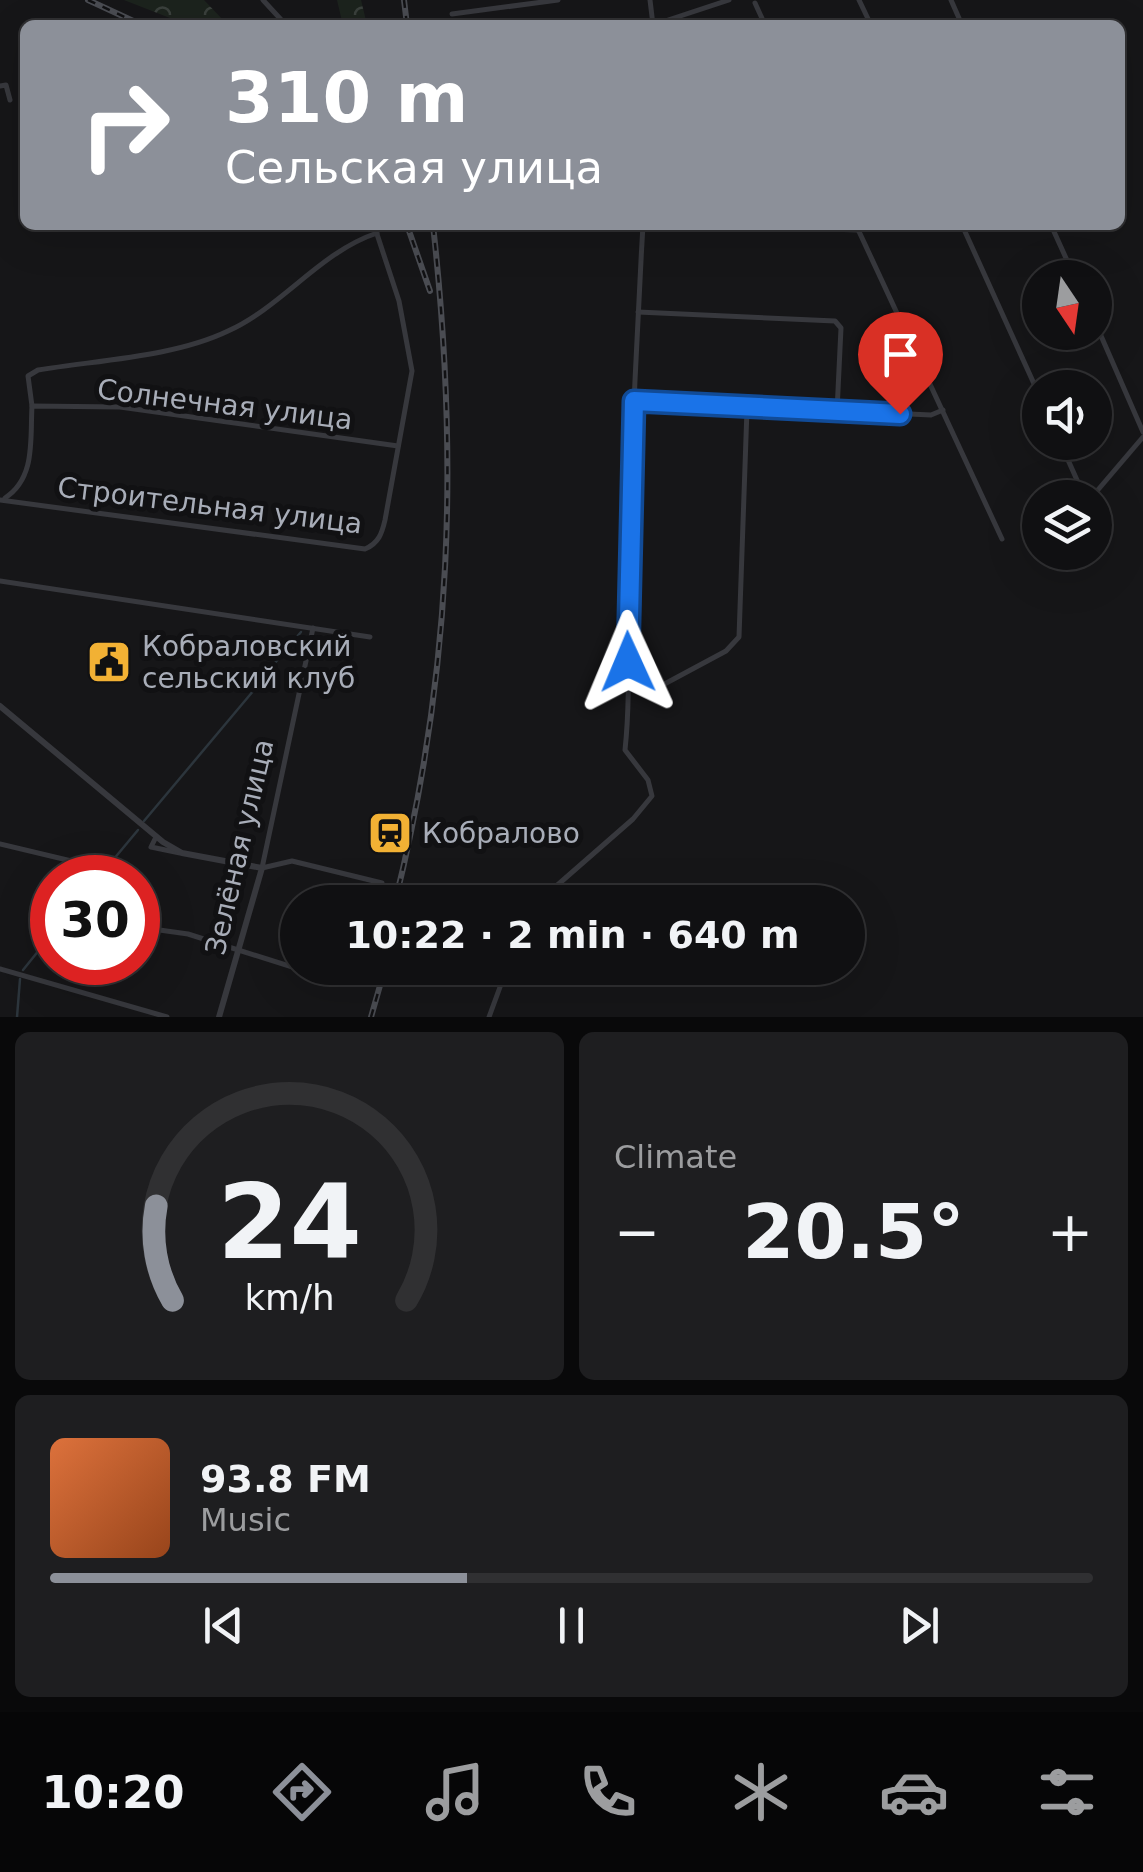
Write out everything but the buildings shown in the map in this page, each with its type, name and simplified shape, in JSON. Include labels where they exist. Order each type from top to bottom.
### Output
[{"type":"street","points":[[263,0],[281,20]]},
{"type":"street","points":[[452,14],[558,0]]},
{"type":"street","points":[[668,20],[729,0]]},
{"type":"street","points":[[755,3],[764,20]]},
{"type":"street","points":[[0,86],[6,85],[10,100]]},
{"type":"street","points":[[1,500],[20,487],[26,475],[32,406],[28,376],[38,370],[193,345],[230,331],[295,287],[340,249],[373,230]]},
{"type":"street","points":[[375,230],[399,301],[412,371],[398,446]]},
{"type":"street","points":[[557,885],[633,819],[652,796],[648,780],[625,750],[643,230]]},
{"type":"street","points":[[858,230],[1002,539]]},
{"type":"street","points":[[964,230],[1027,370]]},
{"type":"street","points":[[1053,230],[1067,260]]},
{"type":"street","points":[[638,312],[837,323],[838,410]]},
{"type":"street","points":[[1103,480],[1143,434],[1107,350]]},
{"type":"street","points":[[634,401],[931,415],[942,410]]},
{"type":"street","name":"Солнечная улица","points":[[32,406],[120,408],[398,446]]},
{"type":"street","points":[[630,688],[657,688],[726,651],[739,636],[746,409]]},
{"type":"street","name":"Строительная улица","points":[[1,500],[365,548],[377,542],[382,532],[398,446]]},
{"type":"street","points":[[0,579],[370,636]]},
{"type":"street","name":"Зелёная улица","points":[[218,1017],[262,868],[312,628]]},
{"type":"street","points":[[0,706],[156,837],[182,853]]},
{"type":"street","points":[[156,837],[151,847],[262,868],[292,861],[382,883]]},
{"type":"street","points":[[0,844],[46,855]]},
{"type":"street","points":[[160,930],[188,934],[280,963]]},
{"type":"street","points":[[0,969],[167,1017]]},
{"type":"street","points":[[490,1017],[501,985]]},
{"type":"green space","points":[[124,0],[204,0],[223,20],[175,20]]},
{"type":"green space","points":[[337,0],[361,0],[366,20],[342,20]]},
{"type":"waterway","points":[[274,664],[301,632]]},
{"type":"waterway","points":[[144,821],[270,671]]},
{"type":"waterway","points":[[117,855],[138,830]]},
{"type":"waterway","points":[[23,970],[30,961]]},
{"type":"waterway","points":[[17,1017],[20,979]]},
{"type":"railway","points":[[88,0],[131,20]]},
{"type":"railway","points":[[404,0],[406,20]]},
{"type":"railway","points":[[409,230],[430,291]]},
{"type":"railway","points":[[399,885],[429,733],[445,565],[446,397],[433,230]]},
{"type":"railway","points":[[371,1017],[380,985]]},
{"type":"place","name":"Кобраловский сельский клуб","points":[[109,662]]},
{"type":"place","name":"Кобралово","points":[[390,833]]},
{"type":"route","points":[[628,662],[634,401],[900,414]]}]
